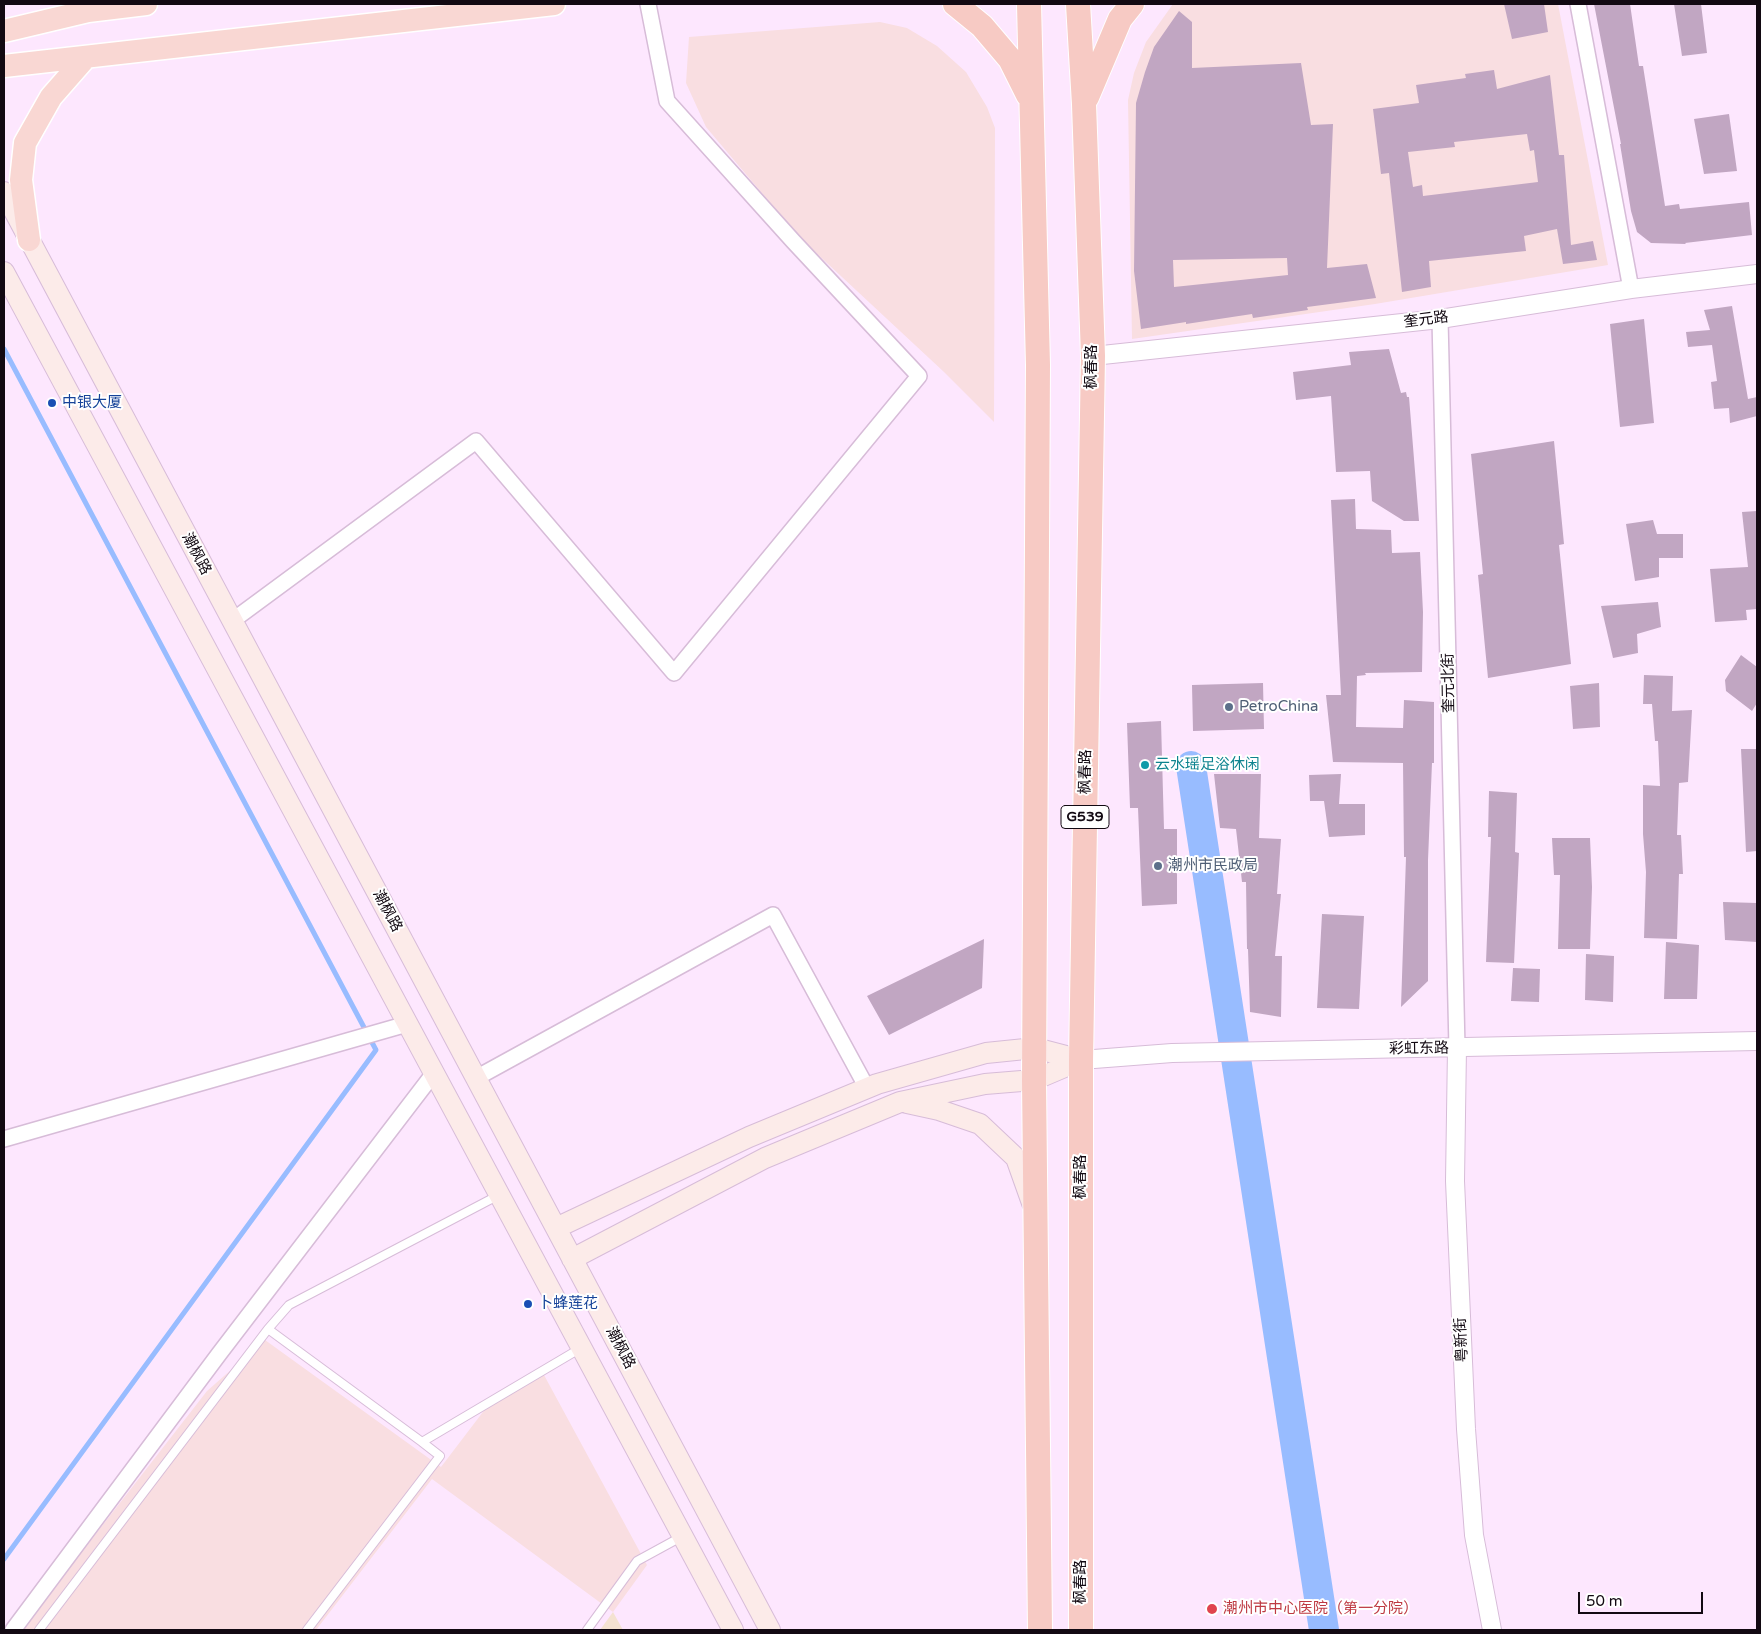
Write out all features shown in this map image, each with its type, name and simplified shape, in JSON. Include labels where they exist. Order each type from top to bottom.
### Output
[{"type":"highway","points":[[955,4],[982,26],[1010,59],[1031,101]]},
{"type":"highway","points":[[1029,4],[1038,366],[1034,1080],[1040,1630]]},
{"type":"highway","name":"枫春路","points":[[1078,4],[1084,104],[1093,356],[1081,1060],[1080,1630]]},
{"type":"highway","points":[[1084,104],[1120,19],[1132,4]]},
{"type":"main road","points":[[4,31],[82,7],[146,4]]},
{"type":"main road","points":[[4,66],[554,4]]},
{"type":"main road","points":[[29,240],[21,180],[25,143],[51,97],[86,57]]},
{"type":"main road","name":"潮枫路","points":[[4,192],[770,1630]]},
{"type":"main road","points":[[4,272],[733,1630]]},
{"type":"main road","points":[[556,1228],[749,1137],[867,1088],[986,1053],[1035,1048],[1081,1060]]},
{"type":"main road","points":[[572,1259],[765,1158],[900,1102],[985,1084],[1034,1080],[1081,1060]]},
{"type":"main road","points":[[900,1102],[939,1110],[980,1124],[1016,1158],[1036,1213]]},
{"type":"street","points":[[232,620],[476,442],[674,673],[920,376],[792,241],[667,101],[648,4]]},
{"type":"street","points":[[1578,4],[1630,289]]},
{"type":"street","name":"奎元路","points":[[1093,356],[1440,318],[1630,289],[1757,274]]},
{"type":"street","name":"奎元北街","points":[[1440,318],[1457,1048]]},
{"type":"street","points":[[476,1078],[773,915],[867,1088]]},
{"type":"street","points":[[4,1139],[407,1024]]},
{"type":"street","name":"彩虹东路","points":[[1081,1060],[1172,1052],[1757,1042]]},
{"type":"street","name":"粤新街","points":[[1457,1048],[1455,1181],[1466,1429],[1474,1535],[1492,1630]]},
{"type":"street","points":[[13,1630],[218,1354],[434,1073]]},
{"type":"lane","points":[[39,1630],[268,1329],[289,1305],[499,1195]]},
{"type":"lane","points":[[268,1329],[440,1456],[307,1630]]},
{"type":"lane","points":[[422,1442],[581,1348]]},
{"type":"lane","points":[[588,1630],[637,1561],[682,1536]]},
{"type":"shaded area","points":[[1173,4],[1558,4],[1608,265],[1375,304],[1132,339],[1128,100],[1134,73],[1146,42]]},
{"type":"shaded area","points":[[880,22],[907,28],[937,46],[966,72],[987,107],[995,128],[994,422],[944,372],[799,237],[706,127],[686,83],[689,37]]},
{"type":"shaded area","points":[[265,1340],[441,1467],[489,1404],[544,1375],[647,1565],[613,1612],[432,1479],[316,1630],[21,1630],[207,1391]]},
{"type":"shaded area","points":[[613,1612],[623,1630],[600,1630]]},
{"type":"building","points":[[1504,4],[1544,4],[1548,32],[1512,39]]},
{"type":"building","points":[[1594,4],[1630,4],[1639,66],[1643,66],[1665,206],[1679,204],[1680,209],[1749,202],[1752,235],[1686,244],[1651,243],[1637,232],[1631,211],[1621,144]]},
{"type":"building","points":[[1674,4],[1701,4],[1707,53],[1682,56]]},
{"type":"building","points":[[1179,11],[1192,22],[1192,68],[1301,63],[1311,125],[1333,124],[1327,268],[1367,264],[1376,298],[1307,307],[1308,310],[1253,318],[1252,314],[1141,329],[1134,271],[1136,103],[1154,47]],"holes":[[[1287,258],[1288,275],[1174,287],[1173,260]]]},
{"type":"building","points":[[1494,70],[1497,89],[1550,75],[1559,155],[1564,155],[1571,245],[1593,241],[1597,260],[1563,264],[1557,229],[1524,236],[1526,251],[1429,261],[1431,287],[1402,292],[1389,173],[1381,174],[1373,109],[1419,103],[1416,85],[1466,78],[1465,74]],"holes":[[[1527,134],[1530,151],[1534,150],[1538,182],[1423,196],[1422,185],[1413,187],[1408,152],[1455,147],[1454,142]]]},
{"type":"building","points":[[1729,114],[1737,171],[1704,174],[1694,119]]},
{"type":"building","points":[[1732,306],[1748,399],[1757,397],[1757,416],[1730,423],[1729,408],[1714,409],[1711,382],[1717,381],[1712,345],[1688,347],[1686,332],[1710,330],[1704,310]]},
{"type":"building","points":[[1644,319],[1654,423],[1620,427],[1610,324]]},
{"type":"building","points":[[1389,349],[1401,393],[1406,392],[1407,397],[1409,397],[1419,521],[1404,521],[1372,501],[1370,471],[1336,472],[1331,396],[1296,400],[1293,372],[1351,365],[1349,352]]},
{"type":"building","points":[[1554,441],[1564,544],[1559,545],[1571,664],[1488,678],[1478,575],[1483,574],[1471,454]]},
{"type":"building","points":[[1355,499],[1356,529],[1391,530],[1392,553],[1420,552],[1423,612],[1422,672],[1365,673],[1366,675],[1357,676],[1356,727],[1403,728],[1404,700],[1434,702],[1434,763],[1432,763],[1428,860],[1428,981],[1401,1007],[1406,857],[1404,857],[1403,763],[1333,762],[1326,695],[1341,695],[1331,500]]},
{"type":"building","points":[[1757,511],[1757,609],[1746,610],[1747,620],[1715,622],[1710,569],[1748,567],[1742,512]]},
{"type":"building","points":[[1653,520],[1657,534],[1683,534],[1683,558],[1659,558],[1659,577],[1635,581],[1626,524]]},
{"type":"building","points":[[1658,602],[1661,627],[1637,634],[1638,653],[1613,658],[1601,606]]},
{"type":"building","points":[[1741,655],[1757,667],[1757,703],[1752,711],[1726,691],[1725,680]]},
{"type":"building","points":[[1644,675],[1673,676],[1672,711],[1692,710],[1688,782],[1679,783],[1677,835],[1681,835],[1683,874],[1679,874],[1677,939],[1644,938],[1646,872],[1643,834],[1643,785],[1660,786],[1658,741],[1655,741],[1652,704],[1643,704]]},
{"type":"building","points":[[1263,683],[1264,729],[1193,731],[1192,685]]},
{"type":"building","points":[[1599,683],[1600,727],[1573,729],[1570,686]]},
{"type":"building","points":[[1161,721],[1164,829],[1177,829],[1177,904],[1142,906],[1138,808],[1130,808],[1127,723]]},
{"type":"building","points":[[1741,749],[1757,749],[1757,851],[1746,852]]},
{"type":"building","points":[[1214,774],[1261,774],[1259,838],[1281,839],[1277,894],[1281,894],[1275,956],[1282,956],[1281,1017],[1250,1012],[1246,882],[1242,882],[1236,829],[1220,828]]},
{"type":"building","points":[[1341,774],[1339,804],[1365,804],[1365,835],[1329,837],[1324,801],[1310,801],[1309,775]]},
{"type":"building","points":[[1489,791],[1517,793],[1515,852],[1519,853],[1514,963],[1486,962],[1491,837],[1488,837]]},
{"type":"building","points":[[1552,838],[1590,838],[1592,887],[1590,949],[1558,949],[1560,875],[1554,875]]},
{"type":"building","points":[[1723,902],[1757,903],[1757,942],[1725,940]]},
{"type":"building","points":[[1322,914],[1364,916],[1359,1009],[1317,1008]]},
{"type":"building","points":[[984,939],[982,988],[889,1035],[867,996]]},
{"type":"building","points":[[1666,942],[1699,945],[1697,999],[1664,999]]},
{"type":"building","points":[[1586,954],[1614,956],[1613,1002],[1585,1000]]},
{"type":"building","points":[[1513,968],[1540,969],[1539,1002],[1511,1001]]},
{"type":"waterway","points":[[4,349],[376,1050],[4,1559]]},
{"type":"waterway","points":[[1191,766],[1324,1630]]},
{"type":"place","name":"中银大厦","points":[[52,403]]},
{"type":"place","name":"PetroChina","points":[[1229,707]]},
{"type":"place","name":"云水瑶足浴休闲","points":[[1145,765]]},
{"type":"place","name":"潮州市民政局","points":[[1158,866]]},
{"type":"place","name":"卜蜂莲花","points":[[528,1304]]},
{"type":"place","name":"潮州市中心医院（第一分院）","points":[[1212,1609]]}]
